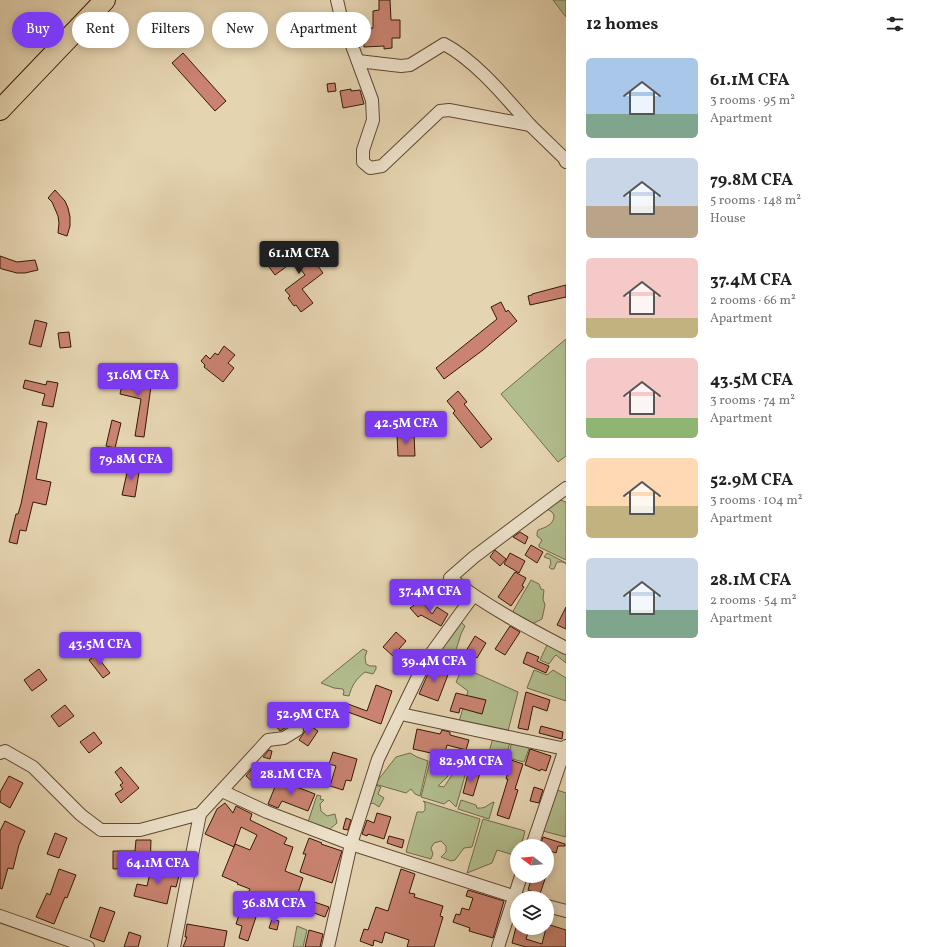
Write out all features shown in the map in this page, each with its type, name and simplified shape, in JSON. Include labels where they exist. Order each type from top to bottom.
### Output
[{"type":"highway","points":[[0,91],[87,0]]},
{"type":"highway","points":[[0,110],[105,0]]},
{"type":"street","points":[[337,0],[340,13],[372,100],[373,120],[363,150],[363,162],[370,168],[382,166],[440,111],[449,110],[530,125]]},
{"type":"street","points":[[358,61],[401,66],[410,65],[444,44],[453,49],[488,79],[530,125],[564,158],[566,162]]},
{"type":"street","points":[[566,488],[474,557],[450,578],[473,596],[504,615],[566,648]]},
{"type":"street","points":[[328,947],[351,844],[378,759],[425,662],[473,596]]},
{"type":"street","points":[[401,714],[565,747],[534,839]]},
{"type":"street","points":[[0,753],[5,751],[34,767],[81,815],[101,830],[140,830],[200,814],[268,740],[284,738],[297,730]]},
{"type":"street","points":[[222,791],[267,812],[351,844],[510,895]]},
{"type":"street","points":[[174,947],[200,814]]},
{"type":"street","points":[[554,908],[566,911]]},
{"type":"street","points":[[498,947],[510,915]]},
{"type":"street","points":[[0,916],[88,947]]},
{"type":"green space","points":[[553,0],[566,0],[566,17]]},
{"type":"green space","points":[[566,339],[566,456],[558,462],[501,394]]},
{"type":"green space","points":[[560,500],[566,502],[566,560],[539,547],[542,540],[537,536],[538,530],[549,525],[553,521],[554,515],[547,509]]},
{"type":"green space","points":[[547,553],[566,563],[566,564],[563,562],[557,562],[554,569],[551,569],[549,567],[551,564],[550,559],[544,557]]},
{"type":"green space","points":[[531,580],[539,584],[541,589],[544,590],[543,599],[545,605],[542,619],[532,624],[512,613]]},
{"type":"green space","points":[[459,620],[465,626],[455,653],[474,666],[473,672],[518,692],[507,735],[458,725],[468,691],[456,682],[462,669],[435,652]],"holes":[[[473,697],[485,700],[482,714],[469,710]]]},
{"type":"green space","points":[[547,645],[566,654],[566,663],[556,655],[549,664],[540,660]]},
{"type":"green space","points":[[363,649],[367,651],[365,657],[366,664],[376,666],[376,669],[373,674],[365,672],[359,677],[353,685],[349,696],[343,695],[343,689],[334,688],[321,683]]},
{"type":"green space","points":[[534,670],[547,675],[553,670],[566,678],[566,701],[527,688]]},
{"type":"green space","points":[[493,738],[510,742],[504,764],[489,766],[491,756],[488,755]]},
{"type":"green space","points":[[512,741],[530,746],[524,762],[508,758]]},
{"type":"green space","points":[[410,753],[428,761],[420,796],[415,794],[411,789],[406,793],[375,784],[396,757]]},
{"type":"green space","points":[[431,757],[447,765],[448,776],[438,786],[444,787],[456,767],[461,768],[466,772],[456,807],[449,800],[444,804],[421,797]]},
{"type":"green space","points":[[376,785],[381,787],[378,794],[384,798],[379,807],[373,803],[370,804]]},
{"type":"green space","points":[[557,790],[566,793],[566,837],[543,831]]},
{"type":"green space","points":[[317,795],[321,796],[320,799],[324,800],[320,804],[321,811],[327,816],[335,814],[337,823],[330,829],[308,822]]},
{"type":"green space","points":[[461,800],[476,805],[477,808],[485,807],[494,802],[489,819],[458,809]]},
{"type":"green space","points":[[423,801],[480,819],[472,847],[464,848],[455,860],[451,861],[441,857],[446,852],[446,846],[441,841],[434,843],[431,848],[433,854],[431,859],[406,852],[417,812],[423,812],[425,810],[425,803]]},
{"type":"green space","points":[[483,819],[525,831],[523,839],[510,839],[510,854],[497,850],[492,863],[467,873]]},
{"type":"green space","points":[[297,926],[307,930],[303,947],[293,947]]},
{"type":"building","points":[[379,0],[390,0],[391,20],[400,20],[400,38],[392,38],[392,48],[384,49],[384,46],[371,47],[373,11],[379,10]]},
{"type":"building","points":[[183,53],[226,101],[215,111],[172,63]]},
{"type":"building","points":[[335,83],[336,91],[328,92],[327,84]]},
{"type":"building","points":[[351,89],[351,91],[360,90],[364,104],[343,108],[340,91]]},
{"type":"building","points":[[55,190],[65,201],[68,208],[70,226],[67,236],[58,233],[58,216],[52,202],[48,198]]},
{"type":"building","points":[[301,243],[323,273],[302,289],[313,303],[301,312],[288,298],[290,296],[285,290],[305,275],[294,261],[275,275],[269,267]]},
{"type":"building","points":[[0,256],[17,262],[35,260],[38,270],[17,273],[2,269],[0,268]]},
{"type":"building","points":[[566,285],[566,297],[530,305],[528,296]]},
{"type":"building","points":[[501,302],[506,312],[508,310],[517,321],[483,350],[444,379],[436,368],[497,319],[491,307]]},
{"type":"building","points":[[35,320],[47,323],[41,347],[29,344]]},
{"type":"building","points":[[69,332],[71,347],[60,348],[58,333]]},
{"type":"building","points":[[224,346],[235,355],[228,363],[234,368],[223,382],[204,367],[205,365],[201,361],[206,355],[210,359],[215,353],[218,355]]},
{"type":"building","points":[[125,371],[134,373],[133,376],[152,379],[144,437],[135,436],[141,399],[120,394]]},
{"type":"building","points":[[25,380],[46,385],[47,381],[58,383],[53,407],[42,405],[45,394],[23,388]]},
{"type":"building","points":[[458,391],[467,402],[464,404],[492,439],[481,448],[453,413],[455,411],[447,401]]},
{"type":"building","points":[[112,420],[121,423],[115,448],[106,446]]},
{"type":"building","points":[[38,421],[47,423],[36,479],[51,482],[46,505],[33,502],[26,531],[20,530],[17,544],[9,542],[16,514],[18,514],[21,504]]},
{"type":"building","points":[[414,434],[415,456],[398,456],[397,435]]},
{"type":"building","points":[[129,464],[140,466],[135,497],[122,495]]},
{"type":"building","points":[[520,532],[528,537],[525,544],[513,537]]},
{"type":"building","points":[[531,545],[543,552],[537,563],[525,555]]},
{"type":"building","points":[[495,550],[506,559],[500,566],[490,557]]},
{"type":"building","points":[[510,553],[525,561],[519,573],[504,564]]},
{"type":"building","points":[[515,572],[526,578],[522,586],[524,587],[511,606],[498,597]]},
{"type":"building","points":[[421,600],[432,614],[437,607],[448,614],[441,626],[421,615],[418,617],[410,608]]},
{"type":"building","points":[[566,607],[566,629],[557,625]]},
{"type":"building","points":[[510,626],[520,632],[505,655],[495,649]]},
{"type":"building","points":[[396,632],[406,641],[393,656],[383,647]]},
{"type":"building","points":[[475,636],[486,643],[477,658],[466,651]]},
{"type":"building","points":[[102,639],[108,647],[100,653],[94,646]]},
{"type":"building","points":[[527,652],[539,657],[537,661],[549,666],[546,673],[523,663]]},
{"type":"building","points":[[96,655],[110,673],[103,678],[89,660]]},
{"type":"building","points":[[432,665],[449,672],[438,701],[419,694]]},
{"type":"building","points":[[39,669],[47,680],[32,691],[24,680]]},
{"type":"building","points":[[376,685],[392,691],[381,724],[345,711],[348,704],[367,711]]},
{"type":"building","points":[[526,692],[550,700],[547,711],[533,706],[528,730],[518,728]]},
{"type":"building","points":[[456,693],[486,700],[482,714],[460,708],[459,713],[450,711]]},
{"type":"building","points":[[300,703],[310,714],[299,723],[293,723],[280,731],[274,724]]},
{"type":"building","points":[[65,705],[74,716],[59,727],[51,716]]},
{"type":"building","points":[[309,725],[318,731],[308,746],[299,740]]},
{"type":"building","points":[[541,726],[563,732],[562,739],[539,733]]},
{"type":"building","points":[[417,729],[440,734],[442,730],[450,732],[450,735],[469,740],[466,750],[447,745],[444,756],[413,749]]},
{"type":"building","points":[[94,732],[102,743],[89,753],[80,742]]},
{"type":"building","points":[[530,749],[551,756],[546,771],[541,769],[540,771],[525,765]]},
{"type":"building","points":[[269,750],[272,751],[270,759],[263,757]]},
{"type":"building","points":[[333,752],[357,759],[351,781],[346,780],[343,790],[330,786],[336,766],[329,764]]},
{"type":"building","points":[[511,760],[523,764],[515,789],[518,790],[509,819],[497,815],[508,779],[506,779]]},
{"type":"building","points":[[257,763],[267,772],[256,785],[246,776]]},
{"type":"building","points":[[121,767],[139,788],[121,803],[115,794],[123,789],[120,785],[123,783],[115,772]]},
{"type":"building","points":[[469,770],[480,773],[473,796],[463,793]]},
{"type":"building","points":[[9,776],[23,783],[10,808],[0,802],[0,792]]},
{"type":"building","points":[[279,777],[290,782],[289,784],[315,794],[308,811],[282,801],[278,808],[268,804]]},
{"type":"building","points":[[534,787],[543,790],[539,803],[530,801]]},
{"type":"building","points":[[225,803],[233,813],[236,806],[252,814],[250,820],[287,838],[284,844],[293,847],[285,871],[303,878],[297,896],[329,907],[325,917],[259,893],[257,899],[247,895],[250,889],[222,876],[234,847],[205,834],[217,809]],"holes":[[[241,827],[257,835],[250,850],[235,844]]]},
{"type":"building","points":[[377,813],[391,817],[384,839],[368,834],[367,836],[362,834],[367,820],[374,823]]},
{"type":"building","points":[[346,818],[351,820],[348,830],[343,829]]},
{"type":"building","points":[[5,821],[25,831],[19,845],[13,869],[8,868],[2,889],[0,888],[0,831]]},
{"type":"building","points":[[55,833],[67,838],[59,858],[47,854]]},
{"type":"building","points":[[389,836],[404,840],[402,848],[387,843]]},
{"type":"building","points":[[309,838],[342,851],[332,883],[300,872],[306,854],[303,854]]},
{"type":"building","points":[[136,840],[151,840],[150,868],[113,869],[113,851],[135,851]]},
{"type":"building","points":[[554,840],[565,844],[565,846],[558,846],[556,853],[554,852]]},
{"type":"building","points":[[152,865],[180,872],[176,887],[171,886],[167,904],[134,896],[137,884],[147,886]]},
{"type":"building","points":[[59,869],[76,875],[67,898],[65,897],[54,924],[36,917],[47,893],[50,895]]},
{"type":"building","points":[[401,869],[415,874],[409,893],[415,894],[414,897],[443,906],[440,916],[443,917],[434,947],[407,947],[409,940],[385,932],[382,943],[374,940],[373,946],[360,941],[364,929],[368,930],[376,907],[388,911]]},
{"type":"building","points":[[530,883],[544,883],[541,891],[528,890]]},
{"type":"building","points":[[468,890],[504,901],[493,938],[469,931],[470,928],[453,922],[456,914],[460,915],[462,908],[469,910],[473,898],[466,896]]},
{"type":"building","points":[[100,907],[115,912],[104,942],[90,937]]},
{"type":"building","points":[[241,909],[257,914],[248,941],[239,938],[242,926],[236,924]]},
{"type":"building","points":[[272,919],[279,921],[277,930],[269,928]]},
{"type":"building","points":[[187,924],[227,931],[224,947],[183,947],[187,937],[185,937]]},
{"type":"building","points":[[554,926],[566,930],[566,947],[526,947],[512,943],[514,935],[527,935],[526,939],[542,944],[544,935],[554,935]]},
{"type":"building","points":[[309,930],[323,934],[320,947],[305,947]]},
{"type":"building","points":[[129,932],[141,936],[138,947],[124,947]]}]
